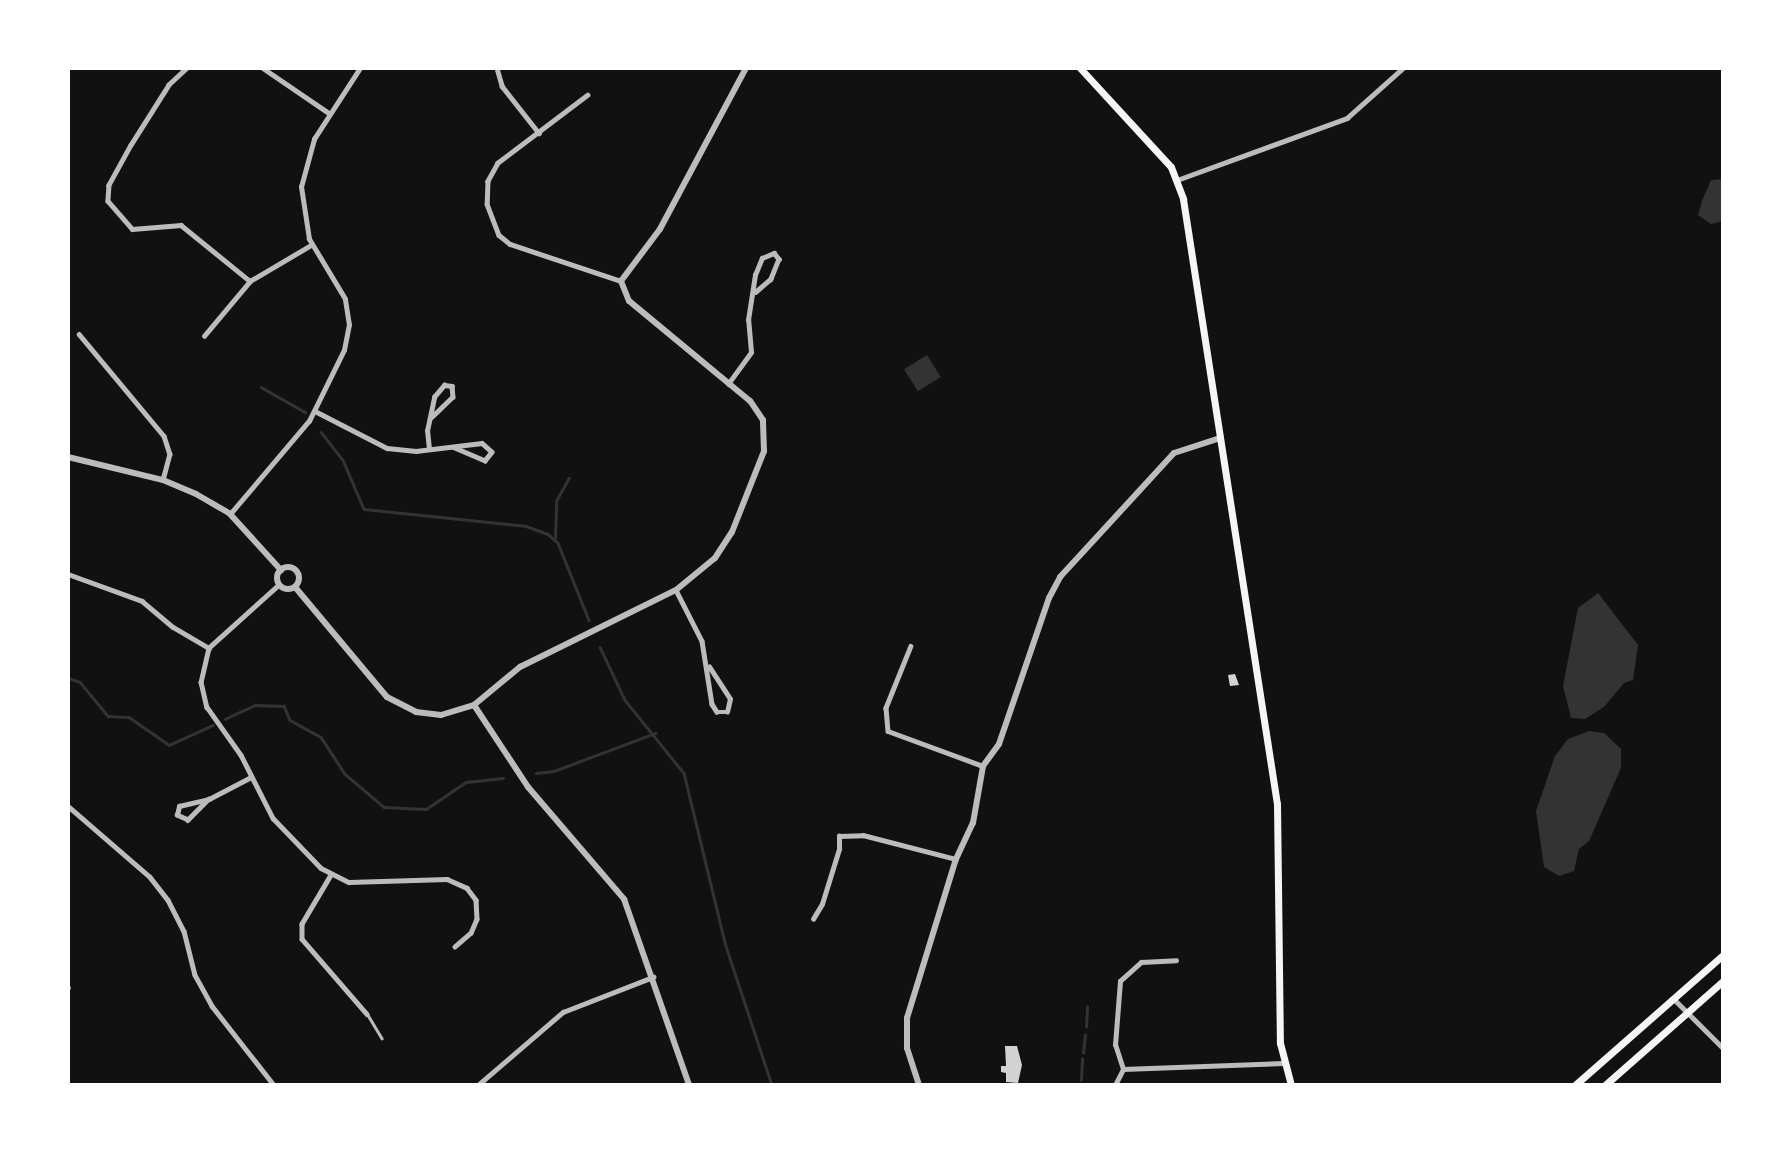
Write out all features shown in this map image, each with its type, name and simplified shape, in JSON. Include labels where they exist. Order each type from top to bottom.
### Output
[{"type":"main road","points":[[1080,68],[1157,151],[1177,180],[1187,225],[1217,439],[1277,804],[1278,1003],[1284,1063],[1291,1085]]},
{"type":"main road","points":[[1579,1083],[1723,955]]},
{"type":"main road","points":[[1605,1085],[1723,981]]},
{"type":"street","points":[[187,68],[170,85],[106,193],[113,211],[132,229],[181,225],[250,281]]},
{"type":"street","points":[[263,68],[330,113]]},
{"type":"street","points":[[230,514],[315,411],[344,350],[349,325],[345,299],[311,245],[303,219],[302,180],[308,151],[360,68]]},
{"type":"street","points":[[497,68],[502,86],[539,133]]},
{"type":"street","points":[[621,281],[660,229],[746,68]]},
{"type":"street","points":[[1177,180],[1347,118],[1403,68]]},
{"type":"street","points":[[279,585],[295,587],[396,703],[432,715],[474,705],[520,667],[676,590],[715,558],[732,531],[764,451],[763,419],[750,401],[629,300],[621,281],[510,244],[492,223],[488,181],[515,147],[589,96]]},
{"type":"street","points":[[204,336],[250,281],[311,245]]},
{"type":"street","points":[[728,384],[751,352],[748,320],[762,258],[774,253],[779,260],[771,279],[756,292]]},
{"type":"street","points":[[79,334],[164,436],[170,454],[163,480]]},
{"type":"street","points":[[429,450],[432,417],[434,397],[444,385],[452,386],[453,397],[432,417]]},
{"type":"street","points":[[315,411],[378,446],[429,450],[482,443],[492,452],[485,461],[454,448]]},
{"type":"street","points":[[919,1085],[906,1048],[906,1018],[956,859],[976,814],[984,766],[999,744],[1060,577],[1174,453],[1217,439]]},
{"type":"street","points":[[68,457],[163,480],[230,514],[281,570],[296,571],[295,587]]},
{"type":"street","points":[[281,570],[279,585],[209,648],[201,672],[204,699],[282,831],[331,875],[359,883],[447,879],[461,883],[472,893],[478,913],[471,933],[455,947]]},
{"type":"street","points":[[68,574],[142,601],[173,627],[209,648]]},
{"type":"street","points":[[676,590],[693,618],[709,667],[712,704],[717,712],[727,712],[730,699],[709,667]]},
{"type":"street","points":[[911,646],[886,708],[888,731],[984,766]]},
{"type":"street","points":[[474,705],[528,788],[624,899],[654,977],[689,1085]]},
{"type":"street","points":[[209,799],[188,820],[177,815],[179,806],[209,799],[251,778]]},
{"type":"street","points":[[68,806],[150,877],[169,900],[184,931],[195,975],[212,1006],[274,1085]]},
{"type":"street","points":[[813,919],[826,893],[839,836],[863,835],[956,859]]},
{"type":"street","points":[[331,875],[302,924],[302,939],[367,1014]]},
{"type":"street","points":[[1115,1085],[1123,1069],[1115,1045],[1120,981],[1141,962],[1176,960]]},
{"type":"street","points":[[478,1085],[563,1012],[654,977]]},
{"type":"street","points":[[1674,998],[1723,1048]]},
{"type":"street","points":[[1123,1069],[1284,1063]]},
{"type":"lane","points":[[367,1014],[382,1038]]},
{"type":"shaded area","points":[[1723,179],[1723,221],[1711,224],[1698,215],[1711,180]]},
{"type":"shaded area","points":[[927,355],[941,377],[918,391],[904,369]]},
{"type":"shaded area","points":[[1598,593],[1638,645],[1633,680],[1624,683],[1604,707],[1585,719],[1571,718],[1563,686],[1578,608]]},
{"type":"shaded area","points":[[1589,731],[1604,733],[1621,749],[1621,768],[1589,841],[1579,849],[1574,871],[1559,876],[1544,867],[1536,811],[1555,756],[1568,739]]},
{"type":"building","points":[[1235,674],[1239,685],[1230,686],[1228,675]]},
{"type":"building","points":[[1005,1046],[1017,1046],[1022,1065],[1018,1083],[1006,1082],[1006,1073],[1001,1072],[1001,1066],[1006,1066]]},
{"type":"waterway","points":[[261,387],[305,412]]},
{"type":"waterway","points":[[321,432],[343,460],[364,509],[526,526],[548,534],[558,543],[589,620]]},
{"type":"waterway","points":[[555,538],[556,501],[569,478]]},
{"type":"waterway","points":[[600,647],[625,700],[684,773],[725,943],[772,1085]]},
{"type":"waterway","points":[[68,678],[80,682],[108,716],[129,717],[169,745],[213,725]]},
{"type":"waterway","points":[[225,719],[255,705],[284,706],[290,720],[321,737],[345,774],[384,807],[426,809],[466,782],[503,778]]},
{"type":"waterway","points":[[536,773],[554,771],[655,733]]},
{"type":"waterway","points":[[1086,1027],[1087,1007]]},
{"type":"waterway","points":[[1083,1053],[1085,1035]]},
{"type":"waterway","points":[[1081,1080],[1082,1059]]}]
